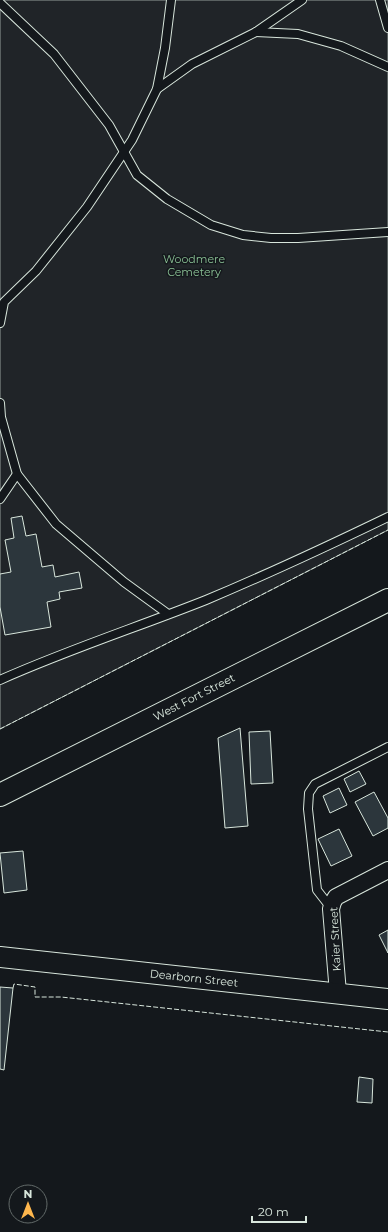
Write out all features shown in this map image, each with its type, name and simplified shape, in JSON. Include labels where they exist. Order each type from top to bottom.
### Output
[{"type":"main road","name":"West Fort Street","points":[[0,795],[388,600]]},
{"type":"street","name":"Kaier Street","points":[[338,993],[331,909],[333,902],[336,897],[388,870]]},
{"type":"street","name":"Dearborn Street","points":[[0,957],[338,993],[381,996]]},
{"type":"lane","points":[[0,322],[2,301],[36,271],[87,207],[132,140],[157,89],[165,48],[171,0]]},
{"type":"lane","points":[[157,89],[192,64],[256,32],[302,0]]},
{"type":"lane","points":[[380,0],[388,28]]},
{"type":"lane","points":[[0,3],[54,54],[109,125],[137,175],[167,199],[211,225],[243,235],[271,238],[298,238],[388,232]]},
{"type":"lane","points":[[256,32],[298,34],[341,46],[388,68]]},
{"type":"lane","points":[[0,403],[1,417],[17,474],[56,524],[124,582],[168,614]]},
{"type":"lane","points":[[0,499],[17,474]]},
{"type":"lane","points":[[0,680],[31,666],[205,600],[282,567],[388,517]]},
{"type":"lane","points":[[331,909],[317,890],[308,810],[309,793],[315,784],[388,747]]},
{"type":"green space","name":"Woodmere Cemetery","points":[[0,0],[388,0],[388,530],[0,729]]},
{"type":"building","points":[[22,516],[26,536],[36,534],[42,567],[53,565],[55,577],[79,572],[82,588],[59,592],[60,599],[47,602],[51,627],[5,635],[0,607],[0,574],[11,572],[5,540],[14,538],[11,518]]},
{"type":"building","points":[[240,728],[248,826],[225,828],[218,738]]},
{"type":"building","points":[[270,731],[273,783],[251,784],[249,732]]},
{"type":"building","points":[[359,771],[366,784],[350,792],[344,779]]},
{"type":"building","points":[[339,788],[347,805],[330,813],[323,796]]},
{"type":"building","points":[[374,792],[388,818],[388,828],[373,836],[355,802]]},
{"type":"building","points":[[339,829],[352,856],[331,866],[318,839]]},
{"type":"building","points":[[23,851],[27,890],[4,893],[0,853]]},
{"type":"building","points":[[388,930],[388,953],[379,935]]},
{"type":"building","points":[[0,987],[13,988],[4,1070],[0,1069]]},
{"type":"building","points":[[359,1077],[373,1079],[372,1103],[357,1102]]},
{"type":"fence","points":[[0,729],[388,530]]},
{"type":"fence","points":[[13,988],[14,984],[35,987],[35,997],[61,997],[388,1032]]}]
